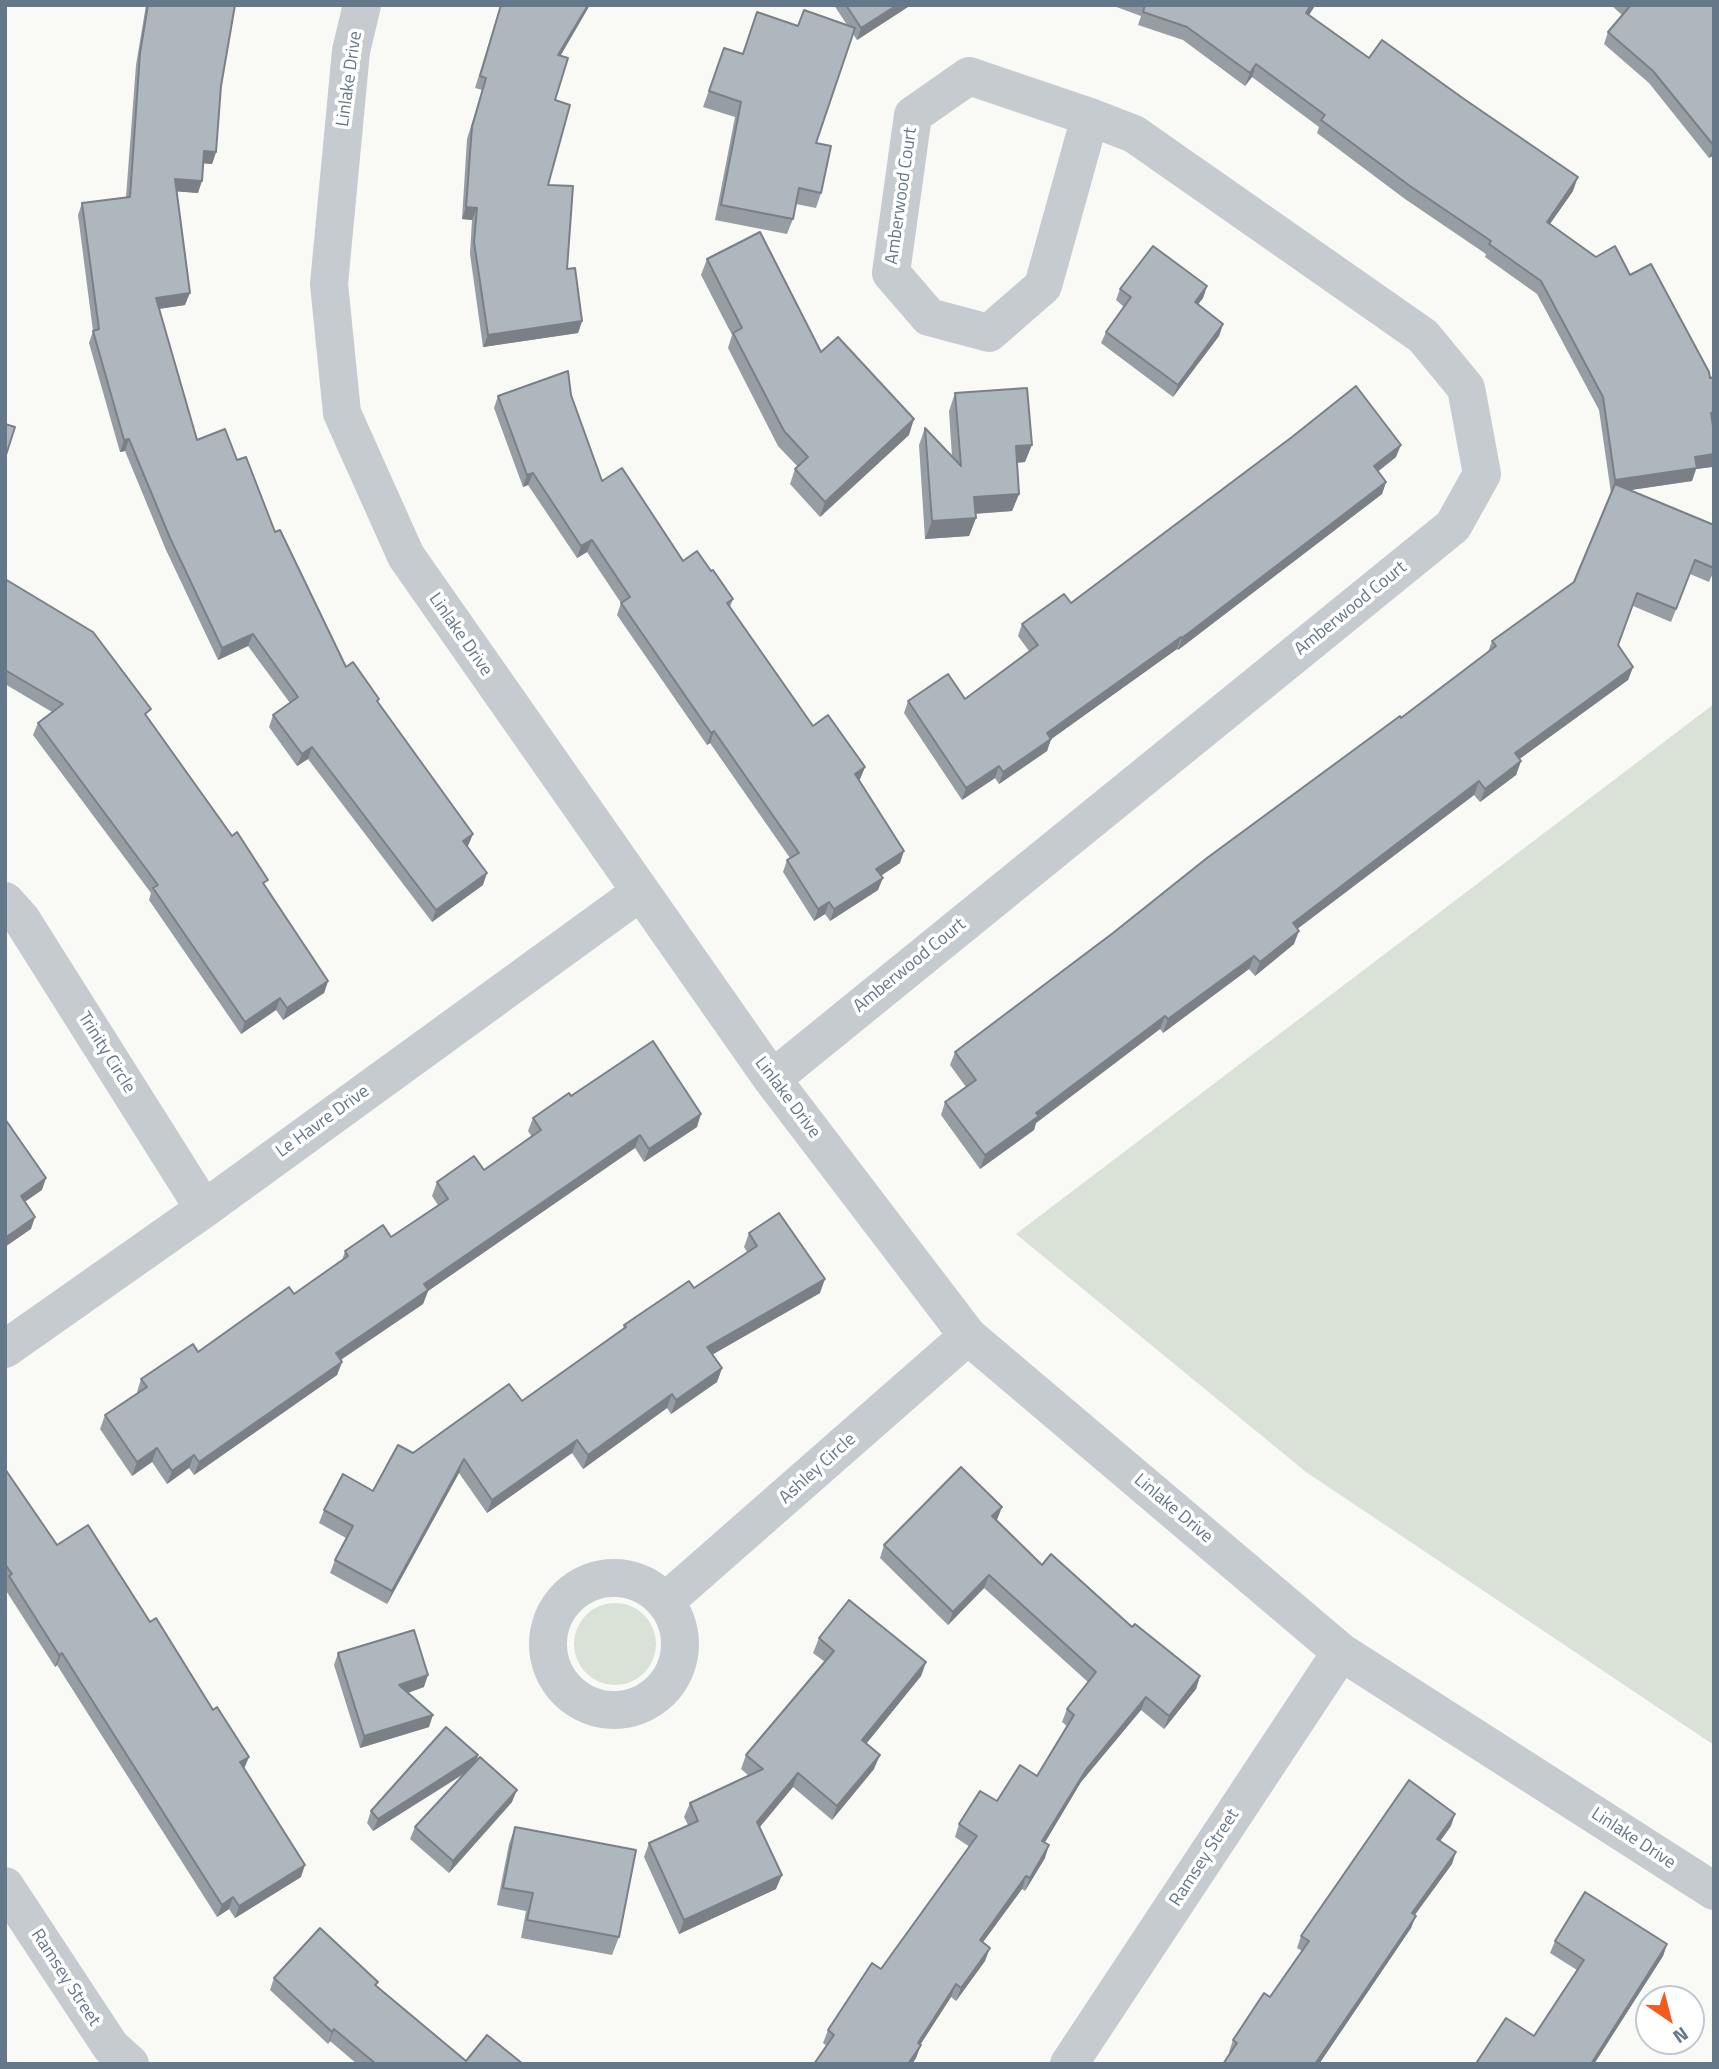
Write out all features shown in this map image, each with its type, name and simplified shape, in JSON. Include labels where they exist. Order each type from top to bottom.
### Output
[{"type":"street","name":"Linlake Drive","points":[[362,5],[351,51],[329,284],[342,413],[406,556],[639,893],[772,1079],[968,1336],[1341,1652],[1714,1891]]},
{"type":"street","name":"Amberwood Court","points":[[772,1079],[1453,526],[1482,474],[1466,388],[1423,336],[1134,134],[1090,117],[969,76],[913,115],[891,273],[929,317],[989,333],[1043,286],[1090,117]]},
{"type":"street","name":"Le Havre Drive","points":[[5,1349],[204,1209],[639,893]]},
{"type":"street","name":"Trinity Circle","points":[[5,901],[22,920],[204,1209]]},
{"type":"street","name":"Ashley Circle","points":[[666,1601],[968,1336]]},
{"type":"street","name":"Ramsey Street","points":[[1069,2064],[1341,1652]]},
{"type":"street","name":"Ramsey Street","points":[[5,1886],[111,2047],[130,2064]]},
{"type":"shaded area","points":[[1714,704],[1714,1745],[1306,1472],[1016,1234]]},
{"type":"shaded area","points":[[615,1603],[631,1606],[644,1615],[653,1628],[656,1644],[653,1660],[644,1673],[631,1682],[615,1685],[599,1682],[586,1673],[577,1660],[574,1644],[577,1628],[586,1615],[599,1606]]},
{"type":"building","points":[[148,5],[235,5],[221,86],[216,152],[204,151],[202,181],[175,179],[190,293],[156,298],[197,440],[225,429],[237,460],[246,457],[275,532],[280,530],[346,667],[353,662],[379,699],[377,701],[473,834],[463,841],[487,873],[436,910],[312,747],[302,754],[273,715],[298,697],[253,634],[222,648],[170,538],[129,439],[124,440],[93,331],[99,329],[82,203],[130,197],[140,53]]},
{"type":"building","points":[[501,5],[588,5],[558,55],[568,58],[555,100],[570,105],[548,185],[573,186],[567,269],[575,268],[582,321],[488,335],[474,242],[477,208],[466,207],[472,127],[486,78],[480,76]]},
{"type":"building","points":[[846,5],[897,5],[861,28]]},
{"type":"building","points":[[1145,5],[1311,5],[1306,13],[1369,58],[1382,40],[1578,177],[1547,222],[1596,257],[1615,246],[1630,275],[1651,264],[1710,378],[1714,377],[1714,412],[1711,413],[1714,454],[1695,457],[1697,468],[1615,480],[1603,397],[1541,281],[1489,244],[1491,241],[1410,186],[1321,120],[1325,115],[1256,64],[1250,73],[1187,27],[1143,12]]},
{"type":"building","points":[[1629,5],[1714,6],[1714,146],[1653,71],[1608,32]]},
{"type":"building","points":[[804,10],[855,28],[816,143],[831,146],[821,193],[799,188],[793,219],[721,205],[741,102],[709,91],[724,48],[743,54],[757,12],[798,26]]},
{"type":"building","points":[[760,232],[821,352],[838,337],[914,419],[825,502],[795,469],[808,457],[784,431],[733,333],[742,328],[707,259]]},
{"type":"building","points":[[1153,246],[1207,286],[1195,302],[1223,324],[1178,385],[1106,332],[1131,297],[1120,289]]},
{"type":"building","points":[[568,371],[571,395],[602,481],[622,468],[683,561],[697,551],[711,571],[713,570],[733,599],[727,603],[813,726],[828,715],[865,767],[855,774],[904,851],[876,869],[883,878],[834,909],[829,902],[818,909],[787,860],[799,853],[621,603],[630,597],[592,540],[581,546],[533,473],[527,475],[498,396]]},
{"type":"building","points":[[1356,386],[1401,445],[1374,466],[1386,482],[1182,638],[1047,733],[1051,739],[1003,772],[999,766],[966,788],[908,701],[948,674],[965,699],[1038,645],[1022,624],[1064,594],[1071,603]]},
{"type":"building","points":[[1027,388],[1032,445],[1016,446],[1019,494],[974,497],[976,518],[932,521],[925,428],[961,466],[955,393]]},
{"type":"building","points":[[5,424],[15,427],[5,458]]},
{"type":"building","points":[[1615,484],[1714,525],[1714,568],[1695,560],[1676,609],[1637,593],[1618,645],[1633,667],[1515,753],[1521,761],[1485,789],[1479,781],[1293,923],[1299,931],[1260,962],[1254,956],[1168,1019],[1165,1016],[1036,1113],[1039,1116],[985,1155],[945,1102],[976,1080],[955,1052],[1207,858],[1496,646],[1492,641],[1574,582]]},
{"type":"building","points":[[5,579],[93,632],[151,709],[145,714],[232,836],[237,832],[268,880],[263,883],[328,981],[287,1008],[280,998],[245,1022],[153,888],[158,885],[38,723],[63,704],[5,670]]},
{"type":"building","points":[[653,1041],[701,1114],[649,1149],[640,1135],[424,1284],[428,1290],[336,1353],[342,1362],[199,1462],[194,1455],[172,1471],[157,1448],[137,1462],[105,1415],[147,1387],[141,1379],[193,1344],[198,1352],[289,1287],[294,1294],[348,1256],[345,1251],[383,1225],[391,1237],[448,1199],[437,1182],[474,1156],[484,1170],[541,1130],[533,1118]]},
{"type":"building","points":[[5,1119],[46,1178],[21,1196],[35,1217],[5,1238]]},
{"type":"building","points":[[779,1213],[825,1279],[707,1347],[722,1368],[676,1400],[672,1394],[588,1455],[577,1440],[492,1500],[464,1459],[392,1591],[335,1560],[353,1526],[324,1510],[343,1474],[373,1491],[398,1445],[413,1453],[509,1384],[522,1401],[626,1327],[624,1325],[689,1281],[694,1288],[757,1246],[749,1233]]},
{"type":"building","points":[[961,1467],[1002,1507],[992,1516],[1042,1565],[1051,1554],[1132,1627],[1135,1624],[1200,1676],[1169,1716],[1146,1697],[1086,1770],[1042,1841],[1049,1845],[1030,1878],[1026,1876],[980,1940],[990,1948],[961,1988],[956,1984],[918,2043],[921,2045],[908,2064],[814,2064],[834,2035],[828,2030],[872,1963],[881,1969],[977,1836],[959,1824],[980,1791],[997,1801],[1020,1765],[1037,1776],[1074,1715],[1067,1709],[1096,1672],[989,1575],[953,1612],[884,1545]]},
{"type":"building","points":[[5,1469],[57,1545],[88,1525],[150,1622],[156,1618],[213,1710],[217,1707],[249,1757],[240,1762],[305,1865],[239,1906],[233,1897],[222,1905],[62,1653],[59,1655],[9,1576],[12,1574],[5,1564]]},
{"type":"building","points":[[849,1600],[926,1662],[862,1740],[880,1755],[837,1806],[798,1773],[757,1822],[782,1875],[684,1920],[649,1843],[698,1821],[690,1803],[763,1769],[746,1755],[834,1651],[819,1638]]},
{"type":"building","points":[[414,1630],[428,1675],[399,1685],[433,1715],[364,1736],[338,1653]]},
{"type":"building","points":[[446,1727],[478,1755],[378,1819],[371,1811]]},
{"type":"building","points":[[480,1757],[517,1790],[453,1861],[415,1827]]},
{"type":"building","points":[[1409,1780],[1455,1814],[1437,1839],[1456,1852],[1412,1913],[1416,1916],[1315,2064],[1223,2064],[1237,2043],[1233,2040],[1264,1993],[1270,1997],[1309,1941],[1301,1936]]},
{"type":"building","points":[[515,1827],[636,1850],[619,1937],[527,1920],[533,1893],[503,1888]]},
{"type":"building","points":[[1585,1892],[1667,1944],[1641,1985],[1635,1985],[1635,1995],[1591,2064],[1480,2064],[1477,2062],[1506,2018],[1534,2036],[1584,1960],[1555,1941]]},
{"type":"building","points":[[320,1928],[378,1982],[375,1985],[466,2061],[487,2035],[523,2064],[376,2064],[334,2029],[332,2032],[274,1978]]}]
